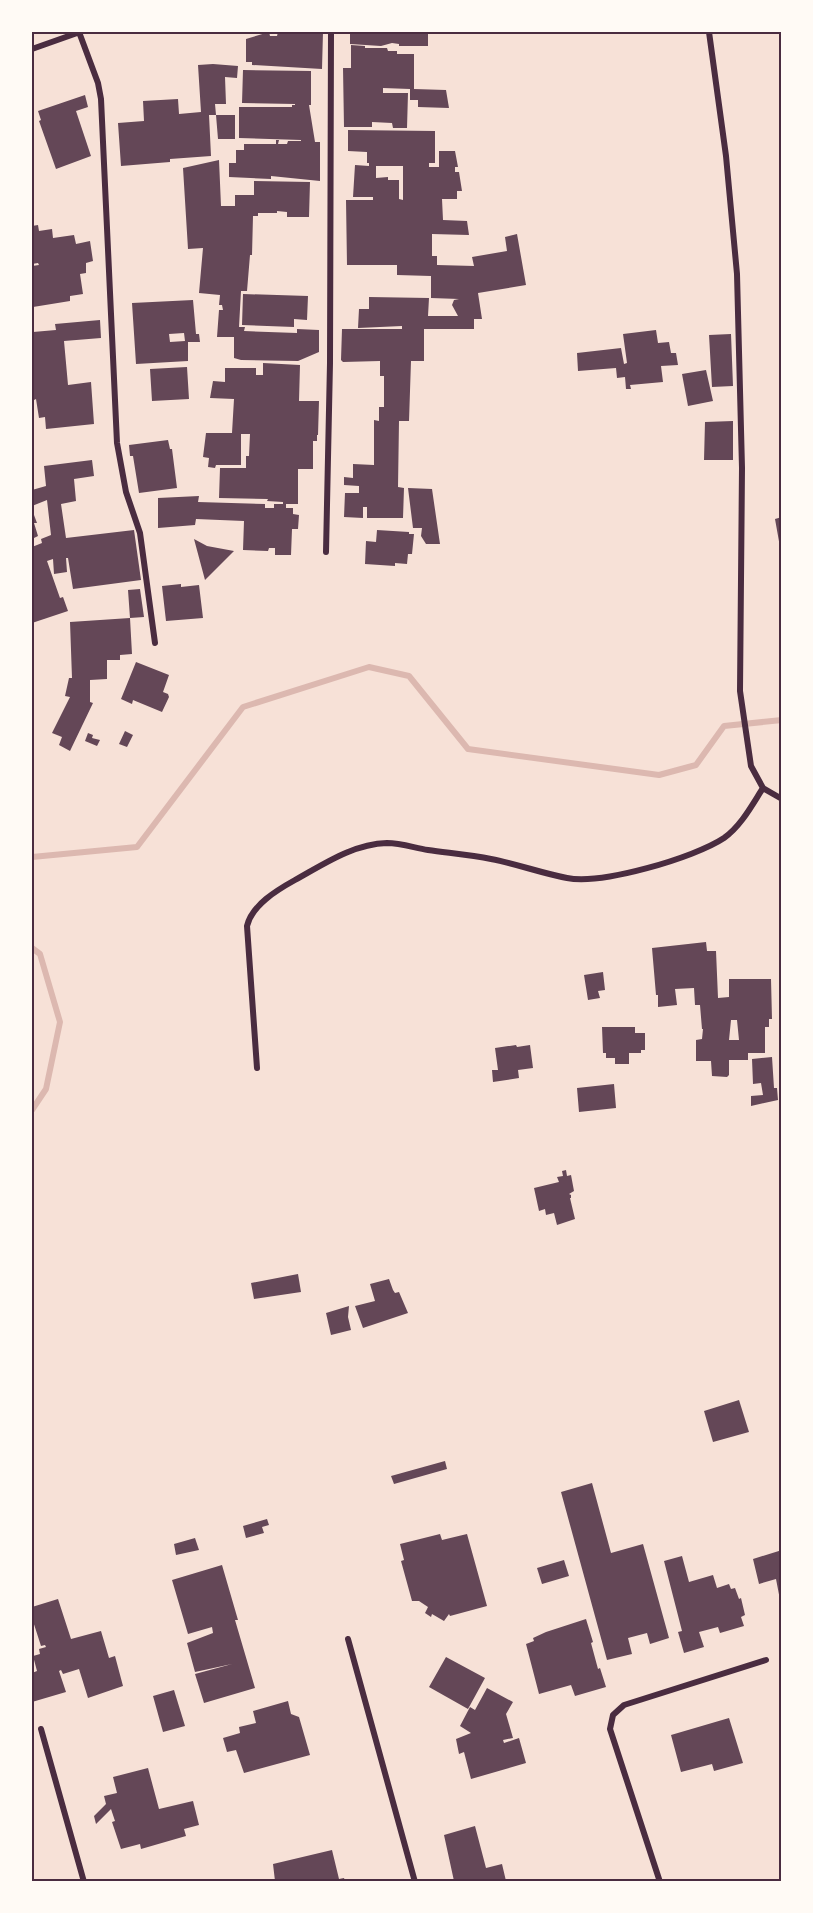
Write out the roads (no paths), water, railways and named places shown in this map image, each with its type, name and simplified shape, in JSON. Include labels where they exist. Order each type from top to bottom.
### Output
[{"type":"street","points":[[54,32],[57,39]]},
{"type":"street","points":[[32,49],[80,32],[98,83],[101,99],[117,443],[126,492],[140,533],[154,643]]},
{"type":"street","points":[[326,552],[330,363],[331,32]]},
{"type":"street","points":[[709,32],[726,156],[738,274],[742,468],[740,669],[743,710],[751,766],[763,788],[782,799]]},
{"type":"street","points":[[257,1068],[247,926],[249,919],[263,903],[282,888],[345,853],[366,846],[389,843],[490,859],[567,878],[580,880],[603,878],[679,859],[725,837],[741,822],[763,788]]},
{"type":"street","points":[[348,1639],[415,1881]]},
{"type":"street","points":[[660,1881],[610,1729],[613,1715],[624,1705],[766,1660]]},
{"type":"street","points":[[41,1729],[84,1881]]},
{"type":"waterway","points":[[32,857],[137,847],[243,707],[369,667],[409,676],[468,749],[659,775],[696,765],[724,726],[782,720]]},
{"type":"waterway","points":[[32,948],[40,954],[60,1022],[46,1089],[32,1110]]}]
